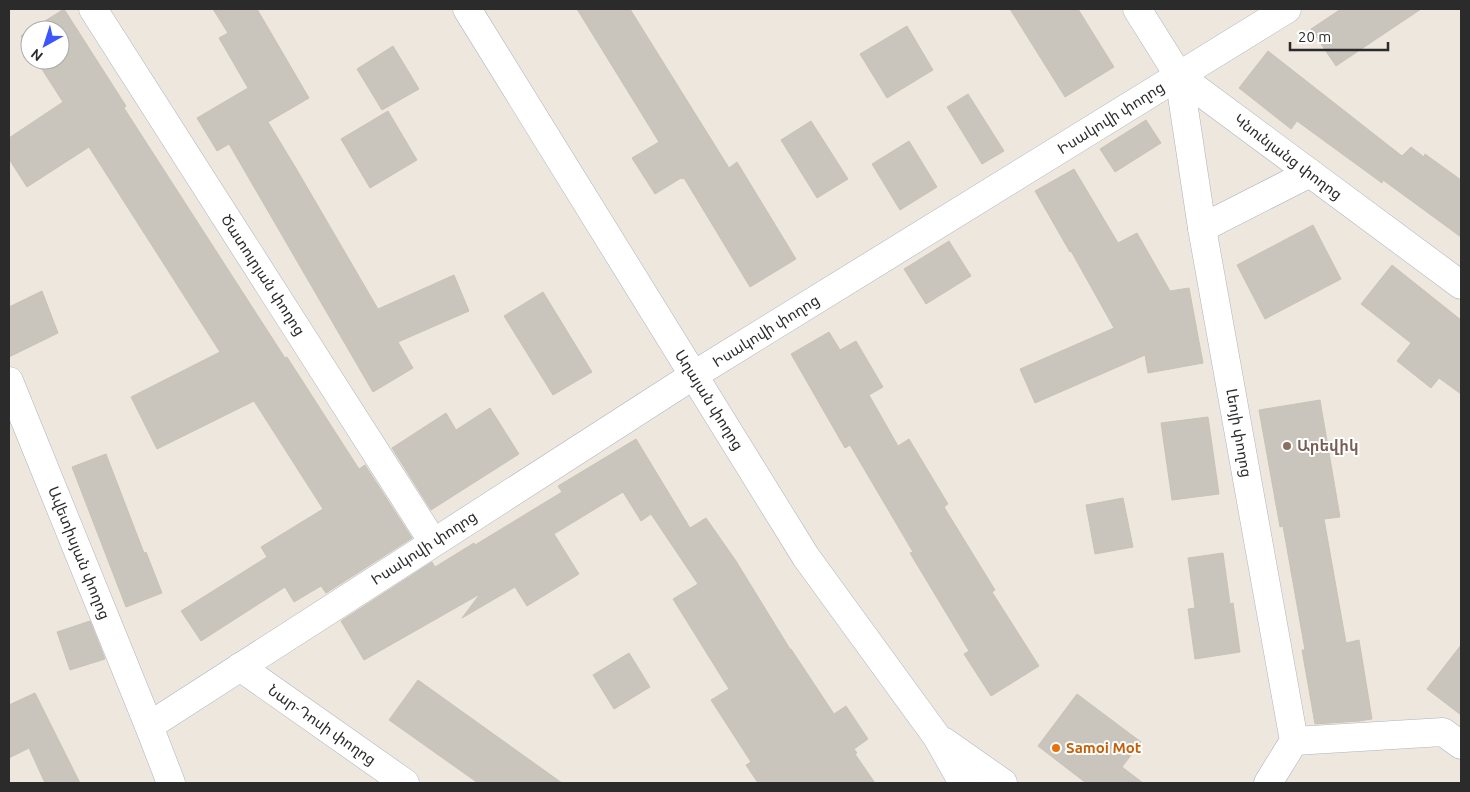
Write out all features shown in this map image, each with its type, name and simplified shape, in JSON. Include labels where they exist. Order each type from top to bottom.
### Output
[{"type":"street","name":"Ծատուրյան փողոց","points":[[93,9],[433,542]]},
{"type":"street","name":"Աղայան փողոց","points":[[467,9],[806,557],[937,737],[963,783]]},
{"type":"street","name":"Կնունյանց փողոց","points":[[1137,9],[1179,76],[1461,285]]},
{"type":"street","name":"Իսակովի փողոց","points":[[149,726],[694,375],[1287,9]]},
{"type":"street","name":"Լեոյի փողոց","points":[[1179,76],[1202,228],[1294,741]]},
{"type":"street","points":[[1202,228],[1310,173]]},
{"type":"street","name":"Ավետիսյան փողոց","points":[[9,381],[149,726],[170,783]]},
{"type":"street","name":"Նար-Դոսի փողոց","points":[[240,667],[405,783]]},
{"type":"street","points":[[1268,783],[1294,741],[1443,732],[1461,745]]},
{"type":"street","points":[[937,737],[1003,783]]},
{"type":"building","points":[[64,9],[126,106],[124,108],[285,358],[287,357],[359,469],[365,465],[412,538],[326,593],[321,586],[294,602],[285,587],[201,641],[181,611],[267,557],[261,547],[323,509],[254,401],[157,449],[131,397],[220,352],[89,147],[27,187],[9,159],[9,138],[63,102],[42,70],[70,70],[70,20],[47,20]]},
{"type":"building","points":[[213,9],[257,9],[309,98],[268,122],[378,309],[454,275],[469,311],[398,342],[413,368],[373,392],[229,144],[217,151],[197,118],[248,88],[219,38],[228,33]]},
{"type":"building","points":[[577,9],[630,9],[729,168],[737,162],[796,259],[750,287],[684,178],[655,194],[632,158],[659,142]]},
{"type":"building","points":[[1010,9],[1078,9],[1114,67],[1065,97]]},
{"type":"building","points":[[1341,9],[1421,9],[1336,66],[1311,29]]},
{"type":"building","points":[[907,26],[933,70],[887,98],[860,54]]},
{"type":"building","points":[[393,46],[419,89],[382,110],[357,69]]},
{"type":"building","points":[[1268,51],[1402,156],[1411,147],[1424,157],[1425,154],[1461,180],[1461,237],[1383,180],[1382,183],[1297,121],[1291,129],[1239,88]]},
{"type":"building","points":[[968,94],[1004,151],[982,164],[947,107]]},
{"type":"building","points":[[388,111],[417,160],[370,188],[341,139]]},
{"type":"building","points":[[1146,120],[1161,143],[1115,172],[1100,149]]},
{"type":"building","points":[[811,121],[848,179],[817,198],[781,140]]},
{"type":"building","points":[[909,141],[937,187],[900,210],[872,164]]},
{"type":"building","points":[[1074,169],[1118,243],[1137,233],[1170,291],[1189,288],[1203,363],[1148,373],[1145,355],[1035,403],[1020,369],[1114,328],[1035,191]]},
{"type":"building","points":[[1313,225],[1341,279],[1265,319],[1237,265]]},
{"type":"building","points":[[949,241],[971,276],[926,304],[904,269]]},
{"type":"building","points":[[1392,265],[1461,320],[1461,394],[1439,378],[1431,388],[1397,361],[1411,343],[1361,304]]},
{"type":"building","points":[[42,291],[58,333],[9,357],[9,307]]},
{"type":"building","points":[[543,292],[592,372],[553,395],[504,316]]},
{"type":"building","points":[[829,332],[840,350],[856,341],[883,387],[869,395],[898,446],[909,439],[948,504],[944,507],[995,590],[992,592],[1039,666],[991,696],[964,654],[969,651],[910,553],[913,552],[850,445],[845,448],[791,354]]},
{"type":"building","points":[[1320,400],[1340,517],[1324,519],[1346,643],[1359,640],[1372,719],[1315,724],[1302,650],[1305,650],[1283,526],[1280,527],[1259,410]]},
{"type":"building","points":[[490,408],[519,454],[431,510],[392,448],[446,413],[456,430]]},
{"type":"building","points":[[1208,417],[1219,494],[1172,500],[1161,423]]},
{"type":"building","points":[[636,439],[690,528],[706,518],[736,561],[790,649],[834,714],[846,706],[868,739],[854,749],[857,753],[855,754],[875,783],[758,783],[746,765],[751,762],[711,700],[729,689],[673,599],[698,584],[651,514],[641,521],[623,492],[554,534],[579,574],[527,606],[515,587],[462,618],[480,594],[364,660],[341,621],[432,562],[435,567],[562,492],[558,486]]},
{"type":"building","points":[[106,454],[144,553],[146,552],[162,593],[126,607],[72,467]]},
{"type":"building","points":[[1123,498],[1133,547],[1095,554],[1086,505]]},
{"type":"building","points":[[1223,553],[1230,604],[1233,603],[1240,652],[1195,659],[1188,609],[1195,608],[1188,558]]},
{"type":"building","points":[[90,621],[105,659],[70,670],[57,632]]},
{"type":"building","points":[[1461,645],[1461,715],[1427,689]]},
{"type":"building","points":[[629,653],[650,687],[614,709],[593,675]]},
{"type":"building","points":[[418,680],[562,783],[478,783],[389,720]]},
{"type":"building","points":[[35,693],[80,783],[45,783],[29,748],[9,758],[9,705]]},
{"type":"building","points":[[1077,694],[1141,742],[1122,767],[1143,783],[1086,783],[1038,746]]},
{"type":"place","name":"Արեվիկ","points":[[1287,446]]},
{"type":"place","name":"Samoi Mot","points":[[1056,748]]}]
